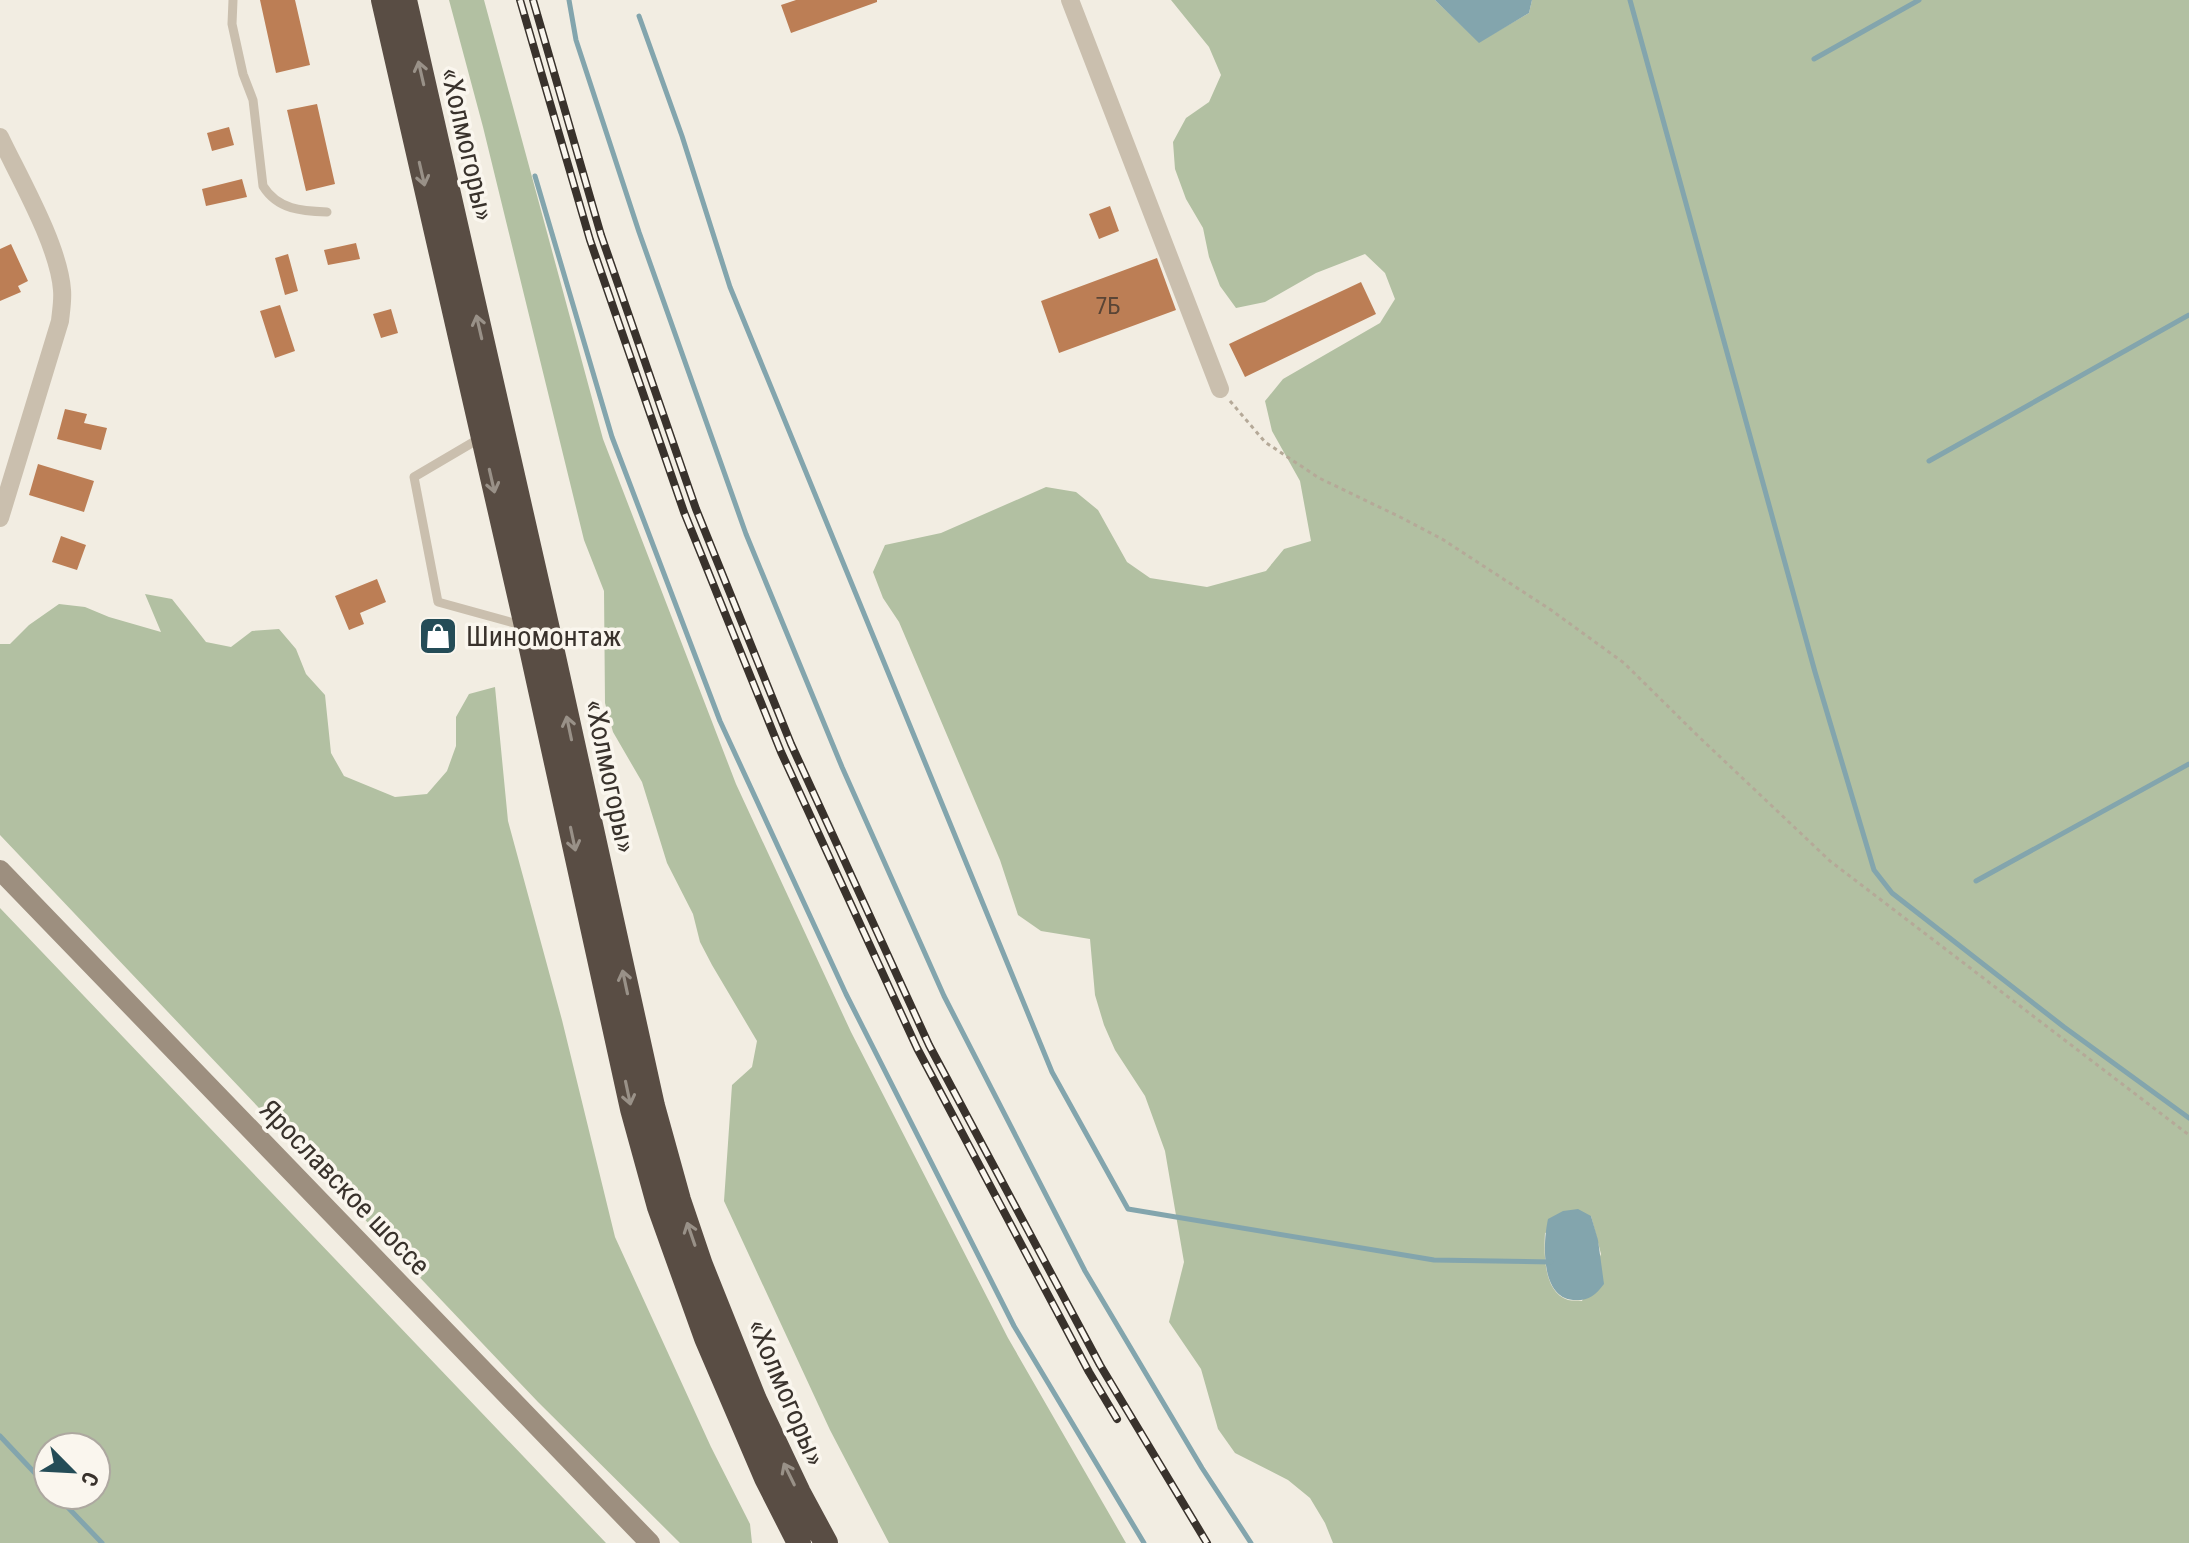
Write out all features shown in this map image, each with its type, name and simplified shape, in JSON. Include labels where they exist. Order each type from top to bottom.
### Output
[{"type":"highway","name":"«Холмогоры»","points":[[383,0],[632,1109],[659,1207],[706,1338],[766,1478],[799,1543]]},
{"type":"highway","name":"«Холмогоры»","points":[[405,0],[653,1106],[701,1265],[755,1400],[826,1543]]},
{"type":"main road","name":"Ярославское шоссе","points":[[0,870],[650,1543]]},
{"type":"street","points":[[1070,0],[1220,389]]},
{"type":"street","points":[[0,137],[47,237],[62,287],[62,306],[0,518]]},
{"type":"lane","points":[[233,0],[232,24],[243,74],[253,100],[263,186],[268,194],[287,207],[327,212]]},
{"type":"lane","points":[[482,437],[414,477],[438,602],[526,626]]},
{"type":"path","points":[[1220,389],[1265,442],[1319,478],[1442,539],[1551,610],[1624,663],[1830,861],[2189,1135]]},
{"type":"green space","points":[[449,0],[484,0],[603,439],[736,784],[851,1032],[1008,1338],[1126,1543],[889,1543],[830,1430],[724,1201],[732,1085],[752,1067],[757,1041],[700,942],[693,914],[667,863],[642,782],[613,732],[605,703],[604,591],[584,540]]},
{"type":"green space","points":[[1171,0],[1435,0],[1479,42],[1529,13],[1532,0],[2189,0],[2189,1543],[1333,1543],[1310,1498],[1288,1480],[1235,1453],[1218,1429],[1201,1369],[1169,1322],[1184,1262],[1165,1151],[1145,1096],[1115,1050],[1104,1025],[1095,995],[1090,939],[1041,931],[1018,915],[1000,860],[899,622],[883,598],[873,572],[885,545],[941,533],[1046,487],[1076,492],[1098,510],[1127,562],[1150,578],[1207,587],[1266,571],[1284,549],[1311,541],[1300,481],[1272,431],[1265,401],[1283,379],[1380,323],[1395,299],[1385,273],[1365,254],[1316,273],[1265,302],[1236,308],[1220,286],[1203,228],[1186,199],[1175,169],[1173,142],[1186,118],[1209,102],[1221,75],[1209,47]],"holes":[[[1591,1216],[1601,1254],[1582,1301],[1568,1300],[1560,1296],[1549,1281],[1545,1233]]]},
{"type":"green space","points":[[145,594],[172,599],[206,642],[231,647],[252,631],[279,629],[296,649],[306,674],[325,695],[331,753],[344,776],[395,797],[427,794],[447,771],[456,746],[456,717],[469,694],[495,687],[508,821],[562,1020],[615,1237],[711,1447],[750,1524],[752,1543],[680,1543],[538,1402],[0,835],[0,644],[10,644],[29,625],[59,604],[85,607],[161,632]]},
{"type":"green space","points":[[0,908],[606,1543],[0,1543]]},
{"type":"water","points":[[1435,0],[1532,0],[1529,13],[1479,43]]},
{"type":"water","points":[[1578,1209],[1591,1216],[1604,1284],[1591,1297],[1573,1300],[1562,1297],[1549,1279],[1545,1241],[1548,1219],[1563,1211]]},
{"type":"building","points":[[260,0],[295,0],[310,65],[276,73]]},
{"type":"building","points":[[796,0],[877,2],[791,33],[781,5]]},
{"type":"building","points":[[317,104],[335,184],[306,191],[287,110]]},
{"type":"building","points":[[229,127],[234,145],[212,151],[207,133]]},
{"type":"building","points":[[242,179],[247,197],[206,206],[202,189]]},
{"type":"building","points":[[1110,206],[1119,231],[1099,239],[1089,214]]},
{"type":"building","points":[[356,243],[360,259],[328,265],[324,250]]},
{"type":"building","points":[[11,244],[28,281],[18,286],[21,292],[0,301],[0,249]]},
{"type":"building","points":[[288,254],[298,291],[285,295],[275,258]]},
{"type":"building","points":[[1157,258],[1176,310],[1059,353],[1041,301]]},
{"type":"building","points":[[1361,282],[1376,314],[1245,377],[1229,344]]},
{"type":"building","points":[[280,305],[295,351],[275,358],[260,311]]},
{"type":"building","points":[[391,309],[398,333],[381,338],[373,314]]},
{"type":"building","points":[[65,409],[87,414],[84,423],[107,428],[101,450],[57,439]]},
{"type":"building","points":[[38,464],[94,481],[84,512],[29,495]]},
{"type":"building","points":[[61,536],[86,545],[77,570],[52,562]]},
{"type":"building","points":[[377,579],[386,602],[360,613],[364,624],[349,630],[335,596]]},
{"type":"building","points":[[449,622],[451,643],[423,646],[421,625]]},
{"type":"waterway","points":[[569,0],[576,40],[639,232],[746,534],[842,767],[944,996],[1085,1271],[1202,1468],[1251,1543]]},
{"type":"waterway","points":[[1630,0],[1815,672],[1874,870],[1892,893],[2064,1027],[2189,1118]]},
{"type":"waterway","points":[[1814,59],[1919,0]]},
{"type":"waterway","points":[[639,16],[682,136],[730,287],[1052,1072],[1128,1209],[1434,1260],[1551,1262]]},
{"type":"waterway","points":[[535,176],[612,437],[720,721],[846,994],[1014,1326],[1144,1543]]},
{"type":"waterway","points":[[1929,461],[2189,315]]},
{"type":"waterway","points":[[1976,881],[2189,764]]},
{"type":"waterway","points":[[0,1436],[32,1470]]},
{"type":"waterway","points":[[71,1511],[102,1543]]},
{"type":"railway","points":[[520,0],[590,240],[684,512],[781,752],[917,1048],[1117,1419]]},
{"type":"railway","points":[[533,0],[601,235],[696,509],[791,744],[929,1045],[1100,1365],[1207,1543]]},
{"type":"place","name":"Шиномонтаж","points":[[438,636]]}]
